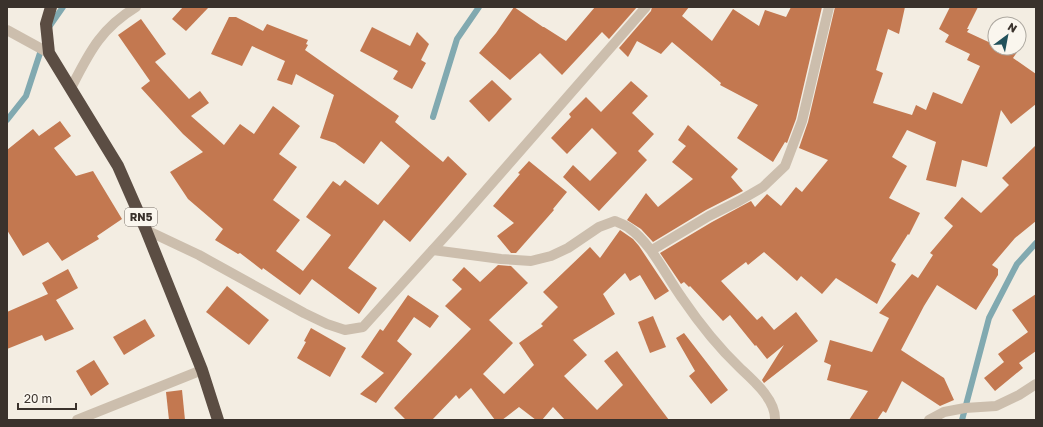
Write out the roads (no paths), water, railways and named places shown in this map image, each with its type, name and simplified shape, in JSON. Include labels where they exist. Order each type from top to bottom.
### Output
[{"type":"highway","name":"RN5","points":[[51,7],[46,24],[50,53],[118,166],[146,230],[202,370],[218,420]]},
{"type":"street","points":[[71,88],[96,43],[108,28],[127,12],[136,7]]},
{"type":"street","points":[[146,230],[199,255],[304,313],[327,324],[345,330],[363,327],[433,250],[646,7]]},
{"type":"street","points":[[652,250],[709,216],[739,202],[763,187],[785,166],[802,121],[829,7]]},
{"type":"street","points":[[7,30],[50,53]]},
{"type":"street","points":[[433,250],[501,259],[531,261],[551,256],[568,248],[600,227],[615,221],[629,228],[652,250],[677,292],[712,339],[764,391],[775,415],[775,420]]},
{"type":"street","points":[[78,420],[202,370]]},
{"type":"street","points":[[929,420],[944,412],[964,408],[996,406],[1019,395],[1036,384]]},
{"type":"waterway","points":[[49,27],[63,7]]},
{"type":"waterway","points":[[433,117],[457,39],[479,7]]},
{"type":"waterway","points":[[7,120],[26,96],[42,47]]},
{"type":"waterway","points":[[962,420],[989,318],[1017,264],[1036,243]]}]
